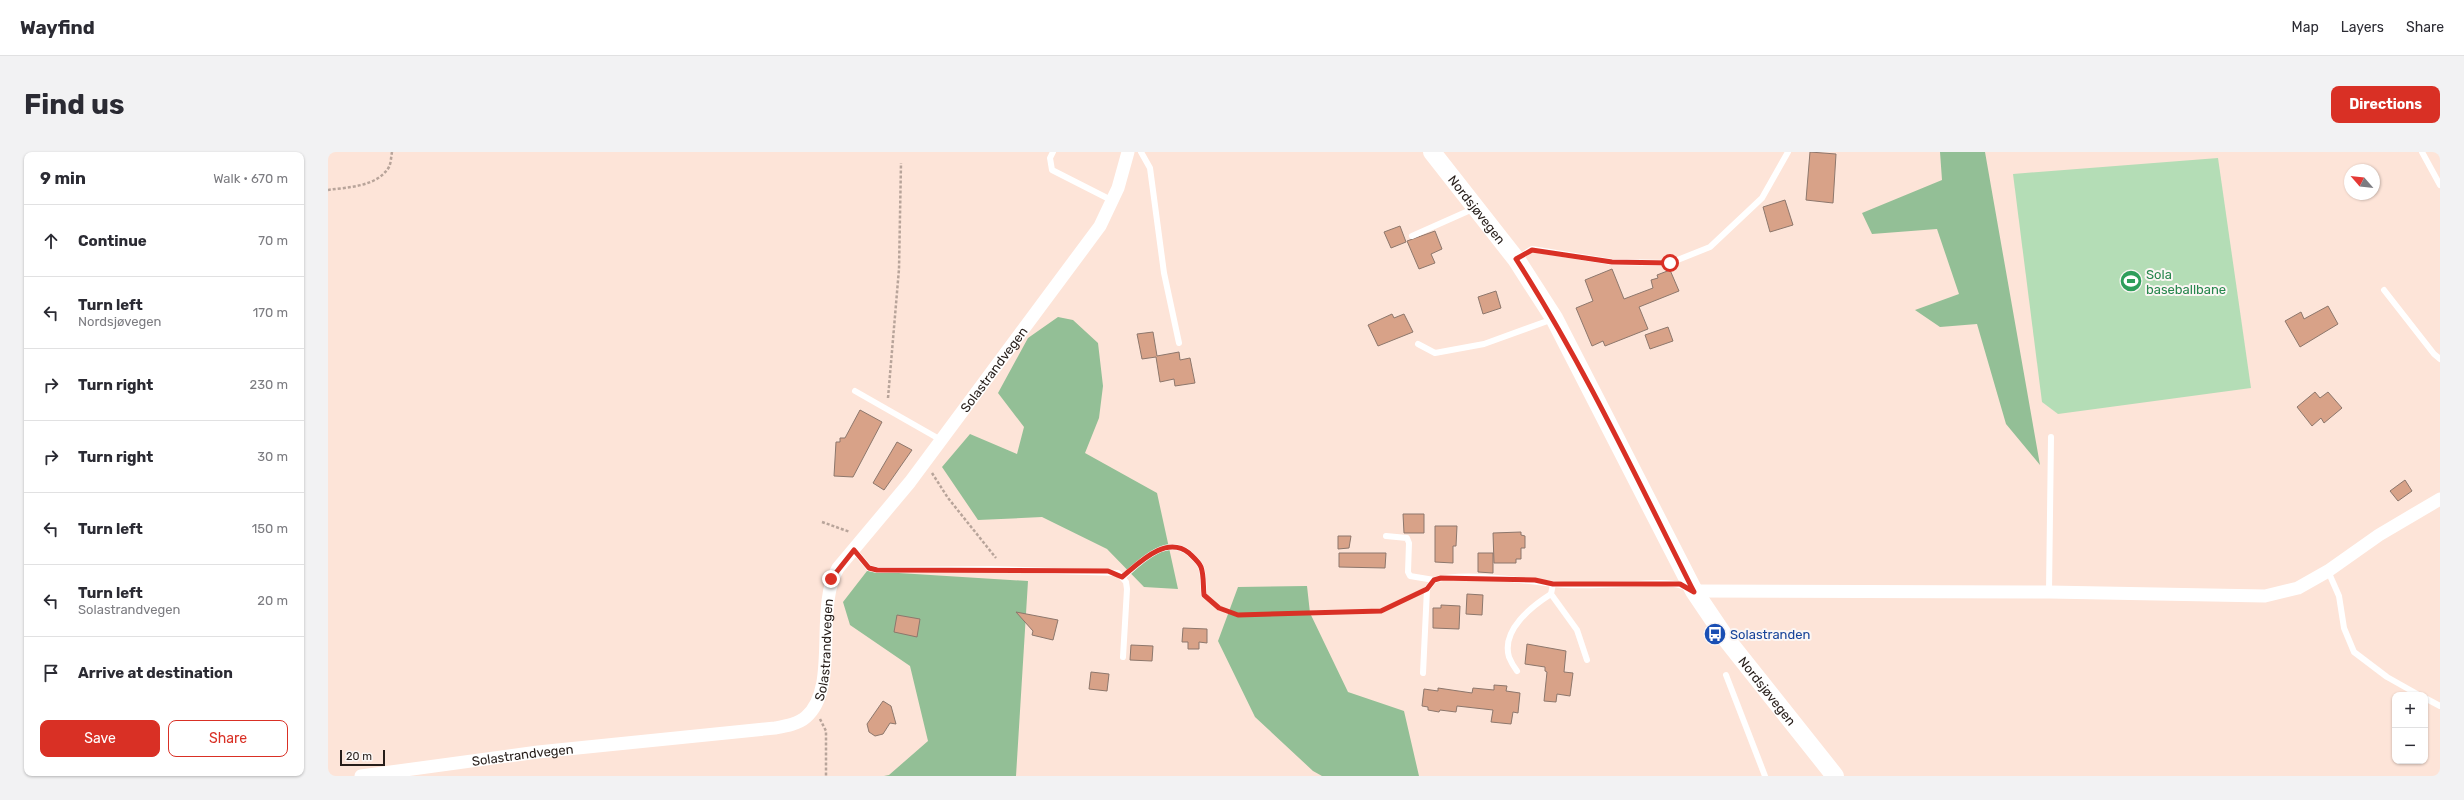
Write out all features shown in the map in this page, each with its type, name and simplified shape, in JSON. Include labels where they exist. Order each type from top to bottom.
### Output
[{"type":"street","name":"Solastrandvegen","points":[[361,776],[538,752],[775,728],[793,724],[806,717],[814,708],[824,676],[828,593],[831,579],[866,534],[910,482],[1030,318],[1082,252],[1100,226],[1113,201],[1128,152]]},
{"type":"street","name":"Nordsjøvegen","points":[[1432,152],[1478,207],[1516,259],[1554,318],[1694,592],[1727,640],[1834,776]]},
{"type":"street","points":[[1694,592],[2050,592],[2265,596],[2298,588],[2328,571],[2379,535],[2440,500]]},
{"type":"lane","points":[[1053,152],[1050,158],[1052,170],[1113,201]]},
{"type":"lane","points":[[1141,152],[1150,168],[1164,273],[1179,343]]},
{"type":"lane","points":[[1516,259],[1532,250],[1612,262],[1670,263],[1710,247],[1762,198],[1788,152]]},
{"type":"lane","points":[[2422,152],[2440,185]]},
{"type":"lane","points":[[1412,236],[1478,207]]},
{"type":"lane","points":[[2384,290],[2434,354],[2440,359]]},
{"type":"lane","points":[[1418,344],[1435,353],[1484,344],[1554,318]]},
{"type":"lane","points":[[855,391],[941,440]]},
{"type":"lane","points":[[2050,592],[2051,437]]},
{"type":"lane","points":[[1386,536],[1407,538],[1409,543],[1408,572],[1410,576],[1434,580],[1489,578],[1535,580],[1553,584],[1680,584],[1694,592]]},
{"type":"lane","points":[[1122,577],[1154,553],[1166,547],[1176,546],[1195,558],[1201,567],[1204,595]]},
{"type":"lane","points":[[854,550],[869,568],[877,570],[1108,571],[1122,577],[1126,589],[1123,657]]},
{"type":"lane","points":[[2328,571],[2339,596],[2344,628],[2354,652],[2387,678],[2413,692]]},
{"type":"lane","points":[[1423,673],[1427,589],[1434,580]]},
{"type":"lane","points":[[1553,584],[1552,594],[1578,630],[1587,660]]},
{"type":"lane","points":[[1516,671],[1509,657],[1511,636],[1527,612],[1537,603],[1552,594]]},
{"type":"lane","points":[[1726,675],[1765,776]]},
{"type":"lane","points":[[2428,700],[2440,706]]},
{"type":"path","points":[[328,190],[359,186],[378,178],[389,167],[392,152]]},
{"type":"path","points":[[887,410],[899,268],[901,162]]},
{"type":"path","points":[[936,479],[948,498],[1006,570]]},
{"type":"path","points":[[822,522],[848,532],[866,534]]},
{"type":"path","points":[[1204,595],[1219,608],[1238,615],[1381,611],[1427,589]]},
{"type":"path","points":[[814,708],[826,732],[826,776]]},
{"type":"green space","points":[[1940,152],[1985,152],[2040,465],[2006,424],[1977,324],[1940,327],[1915,310],[1959,294],[1937,229],[1872,234],[1862,213],[1942,180]]},
{"type":"green space","name":"Sola baseballbane","points":[[2218,158],[2251,388],[2058,414],[2042,402],[2013,174]]},
{"type":"green space","points":[[1058,317],[1073,320],[1098,343],[1103,386],[1099,418],[1085,453],[1157,493],[1178,589],[1144,587],[1107,549],[1042,517],[978,520],[942,467],[970,434],[1017,454],[1024,427],[998,393],[1028,338]]},
{"type":"green space","points":[[867,571],[1028,581],[1016,776],[884,776],[889,775],[928,741],[910,666],[850,625],[843,602]]},
{"type":"green space","points":[[1307,586],[1310,613],[1348,692],[1404,711],[1419,776],[1322,776],[1313,771],[1255,717],[1218,641],[1238,587]]},
{"type":"building","points":[[1810,152],[1836,154],[1833,203],[1806,200]]},
{"type":"building","points":[[1785,200],[1793,225],[1770,232],[1763,207]]},
{"type":"building","points":[[1400,226],[1406,242],[1391,248],[1384,232]]},
{"type":"building","points":[[1435,231],[1442,249],[1431,254],[1435,263],[1419,269],[1407,241]]},
{"type":"building","points":[[1612,269],[1624,299],[1653,288],[1651,280],[1658,278],[1657,275],[1670,270],[1679,291],[1639,307],[1648,329],[1605,346],[1603,341],[1592,346],[1576,308],[1593,301],[1585,280]]},
{"type":"building","points":[[1496,291],[1501,308],[1483,314],[1478,297]]},
{"type":"building","points":[[2328,306],[2338,324],[2300,347],[2285,321],[2301,312],[2304,319]]},
{"type":"building","points":[[1392,314],[1394,318],[1404,314],[1413,332],[1378,346],[1368,325]]},
{"type":"building","points":[[1668,327],[1673,341],[1650,349],[1645,335]]},
{"type":"building","points":[[1153,332],[1157,356],[1179,352],[1180,360],[1190,358],[1195,383],[1175,386],[1174,379],[1160,382],[1156,357],[1142,359],[1137,334]]},
{"type":"building","points":[[2315,392],[2320,398],[2328,392],[2342,408],[2324,423],[2321,418],[2312,426],[2297,407]]},
{"type":"building","points":[[860,410],[882,422],[853,477],[834,476],[836,442],[840,442],[840,438],[845,438]]},
{"type":"building","points":[[897,442],[912,450],[884,490],[873,483]]},
{"type":"building","points":[[2405,480],[2412,491],[2398,501],[2390,491]]},
{"type":"building","points":[[1403,514],[1424,514],[1424,533],[1404,533]]},
{"type":"building","points":[[1435,526],[1457,526],[1456,546],[1453,546],[1453,563],[1435,562]]},
{"type":"building","points":[[1521,532],[1521,535],[1525,536],[1525,548],[1521,548],[1521,559],[1516,559],[1516,563],[1494,563],[1493,533]]},
{"type":"building","points":[[1338,536],[1351,536],[1349,548],[1338,549]]},
{"type":"building","points":[[1339,553],[1386,553],[1385,568],[1339,567]]},
{"type":"building","points":[[1478,553],[1493,553],[1493,573],[1478,572]]},
{"type":"building","points":[[1467,594],[1483,595],[1482,615],[1466,614]]},
{"type":"building","points":[[1441,605],[1460,606],[1459,629],[1433,628],[1433,608],[1441,608]]},
{"type":"building","points":[[1016,612],[1058,620],[1053,640],[1032,635],[1033,631]]},
{"type":"building","points":[[897,615],[920,619],[917,637],[894,632]]},
{"type":"building","points":[[1183,628],[1207,629],[1207,643],[1199,642],[1199,649],[1188,649],[1188,642],[1182,642]]},
{"type":"building","points":[[1527,644],[1566,651],[1564,672],[1573,673],[1570,696],[1557,694],[1556,702],[1544,701],[1547,672],[1545,671],[1545,667],[1525,664]]},
{"type":"building","points":[[1131,645],[1153,646],[1152,661],[1130,660]]},
{"type":"building","points":[[1091,672],[1109,674],[1107,691],[1089,689]]},
{"type":"building","points":[[1494,685],[1507,686],[1506,691],[1520,693],[1518,713],[1513,712],[1511,724],[1491,722],[1493,710],[1457,706],[1456,712],[1440,710],[1439,712],[1428,710],[1428,707],[1422,706],[1424,689],[1438,691],[1438,688],[1472,693],[1473,688],[1494,690]]},
{"type":"building","points":[[883,701],[891,706],[896,724],[890,723],[883,734],[875,736],[869,732],[867,724]]},
{"type":"place","name":"Sola baseballbane","points":[[2131,281]]},
{"type":"place","name":"Solastranden","points":[[1715,634]]},
{"type":"route","points":[[831,579],[838,568],[854,550],[862,562],[869,568],[877,570],[990,569],[1108,571],[1118,573],[1122,577],[1141,561],[1154,553],[1166,547],[1176,546],[1195,558],[1201,567],[1204,595],[1219,608],[1238,615],[1381,611],[1427,589],[1428,584],[1441,578],[1535,580],[1553,584],[1680,584],[1694,592],[1554,318],[1516,259],[1532,250],[1612,262],[1670,263]]}]
